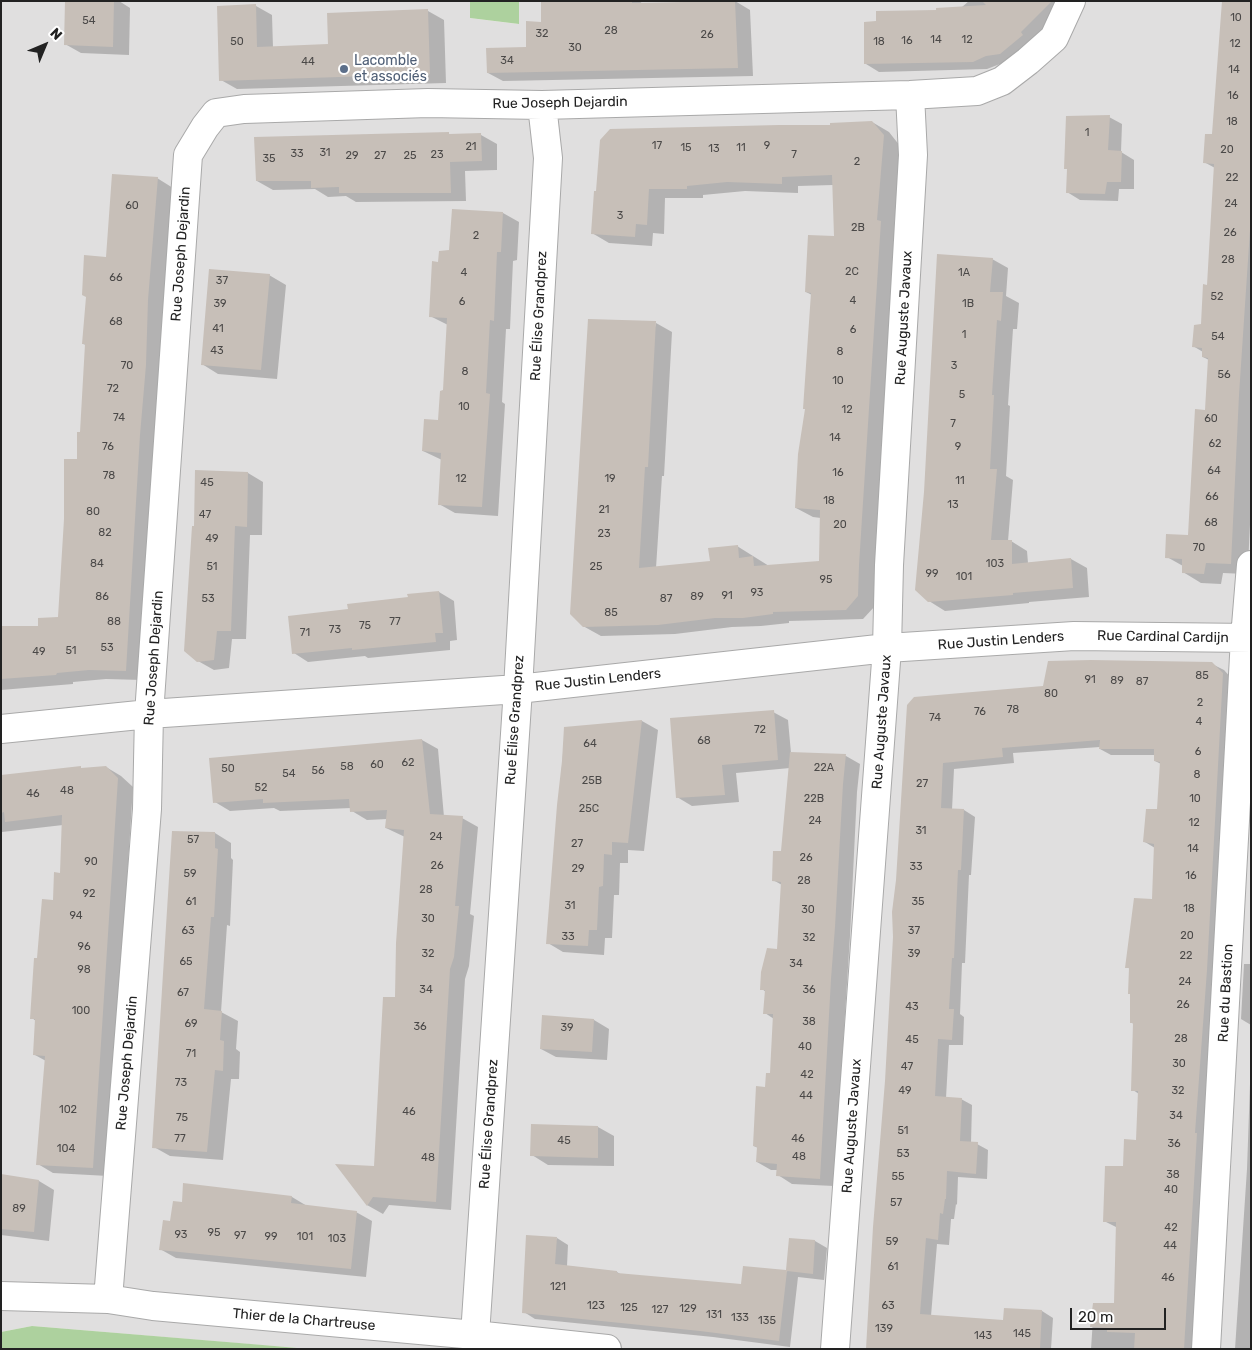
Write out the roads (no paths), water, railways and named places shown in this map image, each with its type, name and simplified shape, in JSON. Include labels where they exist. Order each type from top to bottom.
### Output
[{"type":"street","name":"Rue Joseph Dejardin","points":[[108,1298],[147,808],[150,714],[188,155],[216,113],[244,109],[428,103],[542,105],[910,96],[976,91],[1002,81],[1054,38],[1072,1]]},
{"type":"street","name":"Rue Auguste Javaux","points":[[835,1349],[887,648],[889,565],[913,155],[910,96]]},
{"type":"street","name":"Rue Élise Grandprez","points":[[475,1335],[518,688],[548,158],[542,105]]},
{"type":"street","name":"Rue du Bastion","points":[[1206,1349],[1251,565]]},
{"type":"street","name":"Rue Justin Lenders","points":[[1,729],[150,714],[518,688],[887,648],[1074,636]]},
{"type":"street","name":"Rue Cardinal Cardijn","points":[[1074,636],[1248,638]]},
{"type":"street","name":"Thier de la Chartreuse","points":[[1,1296],[108,1298],[153,1306],[607,1349]]},
{"type":"place","name":"Lacomble et associés","points":[[344,69]]}]
